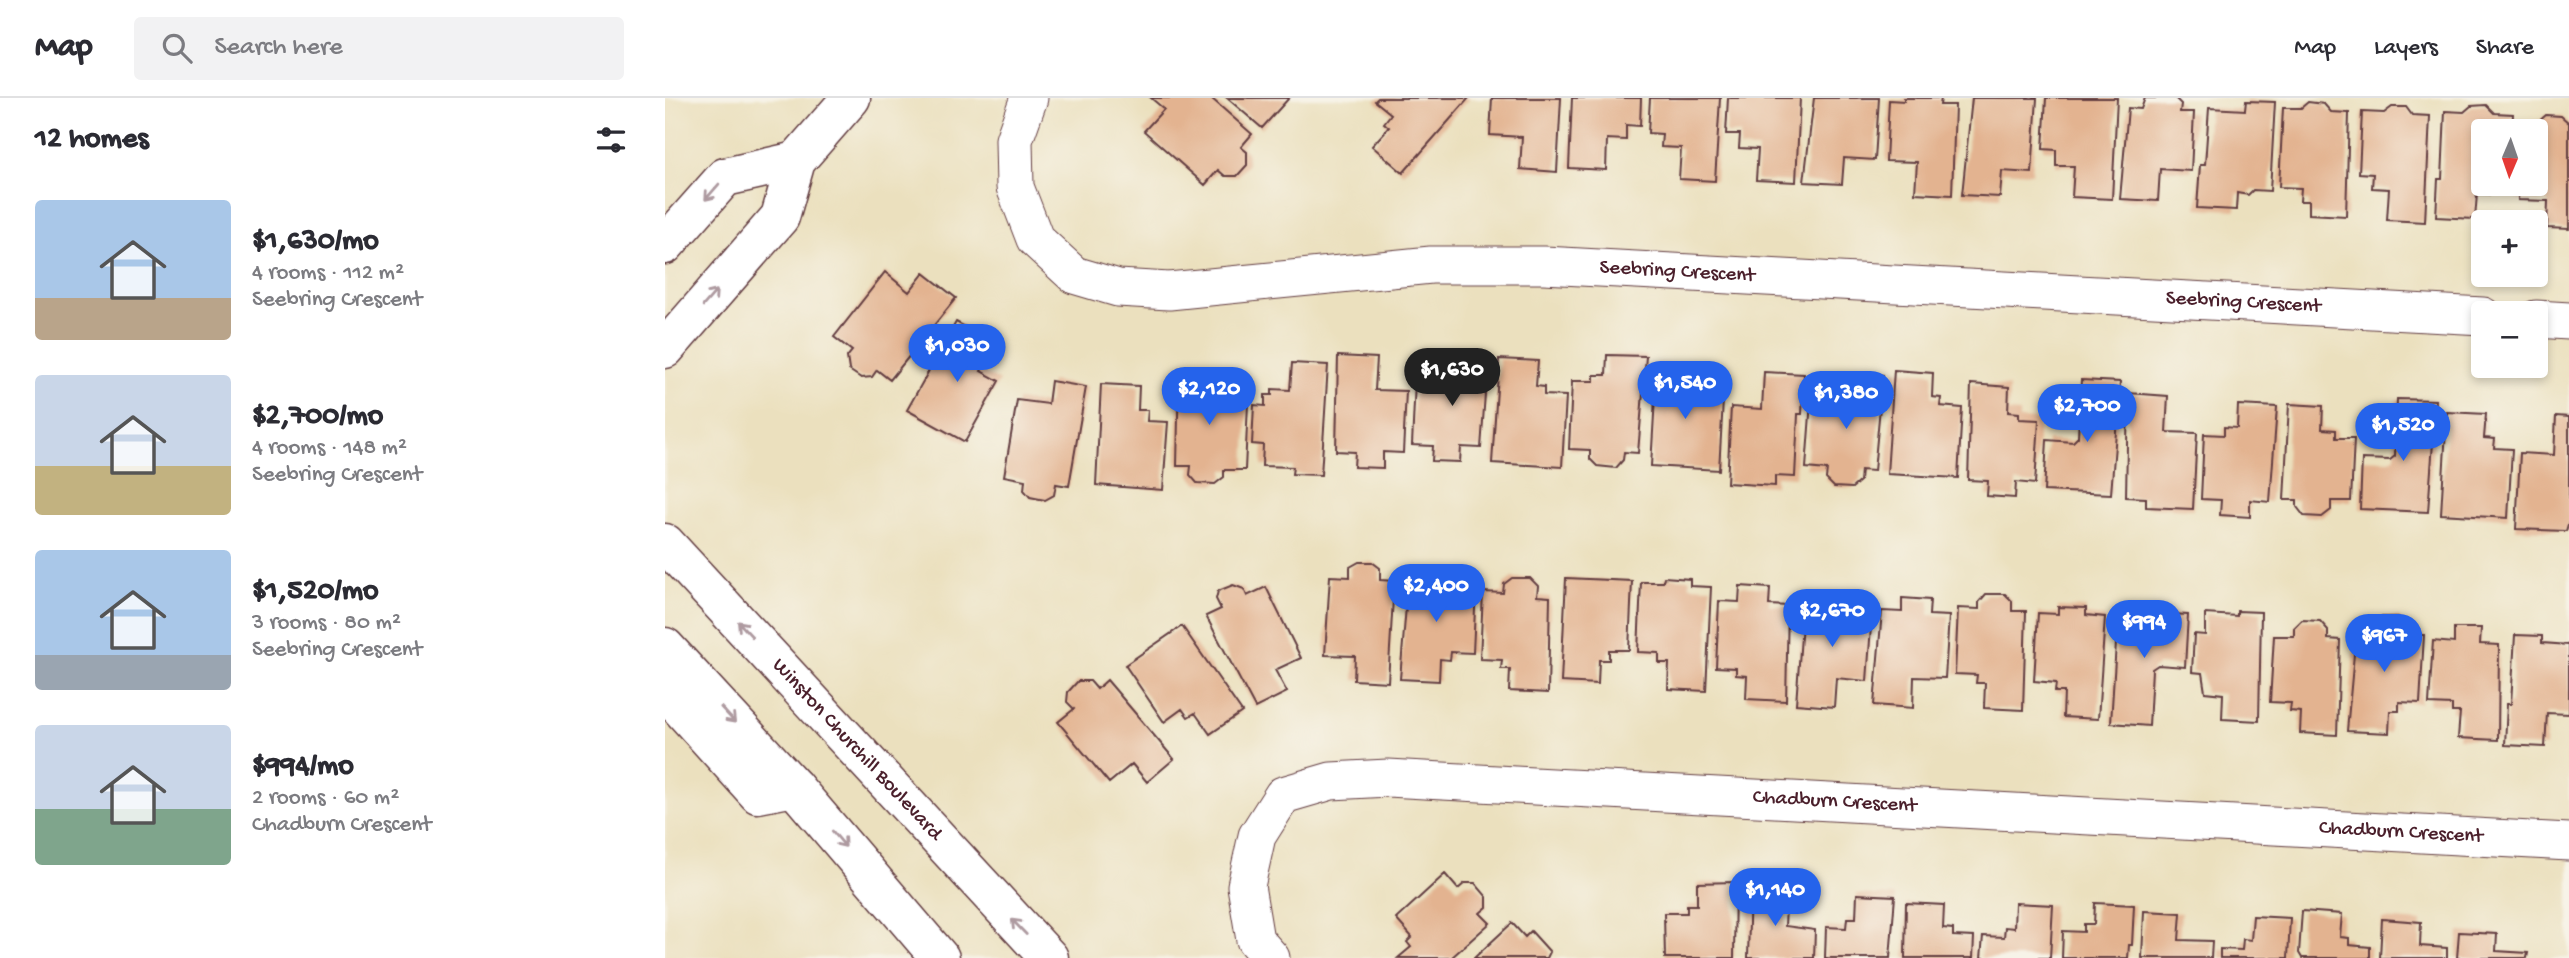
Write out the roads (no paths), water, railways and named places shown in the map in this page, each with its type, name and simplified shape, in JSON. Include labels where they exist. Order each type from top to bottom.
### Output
[{"type":"main road","points":[[665,349],[781,217],[796,161],[851,98]]},
{"type":"main road","points":[[665,245],[725,177],[796,161]]},
{"type":"main road","name":"Winston Churchill Boulevard","points":[[665,543],[1049,958]]},
{"type":"main road","points":[[665,647],[794,787],[940,958]]},
{"type":"main road","points":[[665,691],[758,794],[794,787]]},
{"type":"street","name":"Seebring Crescent","points":[[1029,98],[1014,139],[1015,187],[1035,239],[1074,275],[1118,288],[1170,291],[1431,265],[1544,265],[2471,315]]},
{"type":"street","points":[[2548,320],[2569,321]]},
{"type":"street","name":"Chadburn Crescent","points":[[1271,958],[1255,940],[1247,886],[1257,836],[1283,794],[1331,780],[1388,778],[2569,842]]}]
